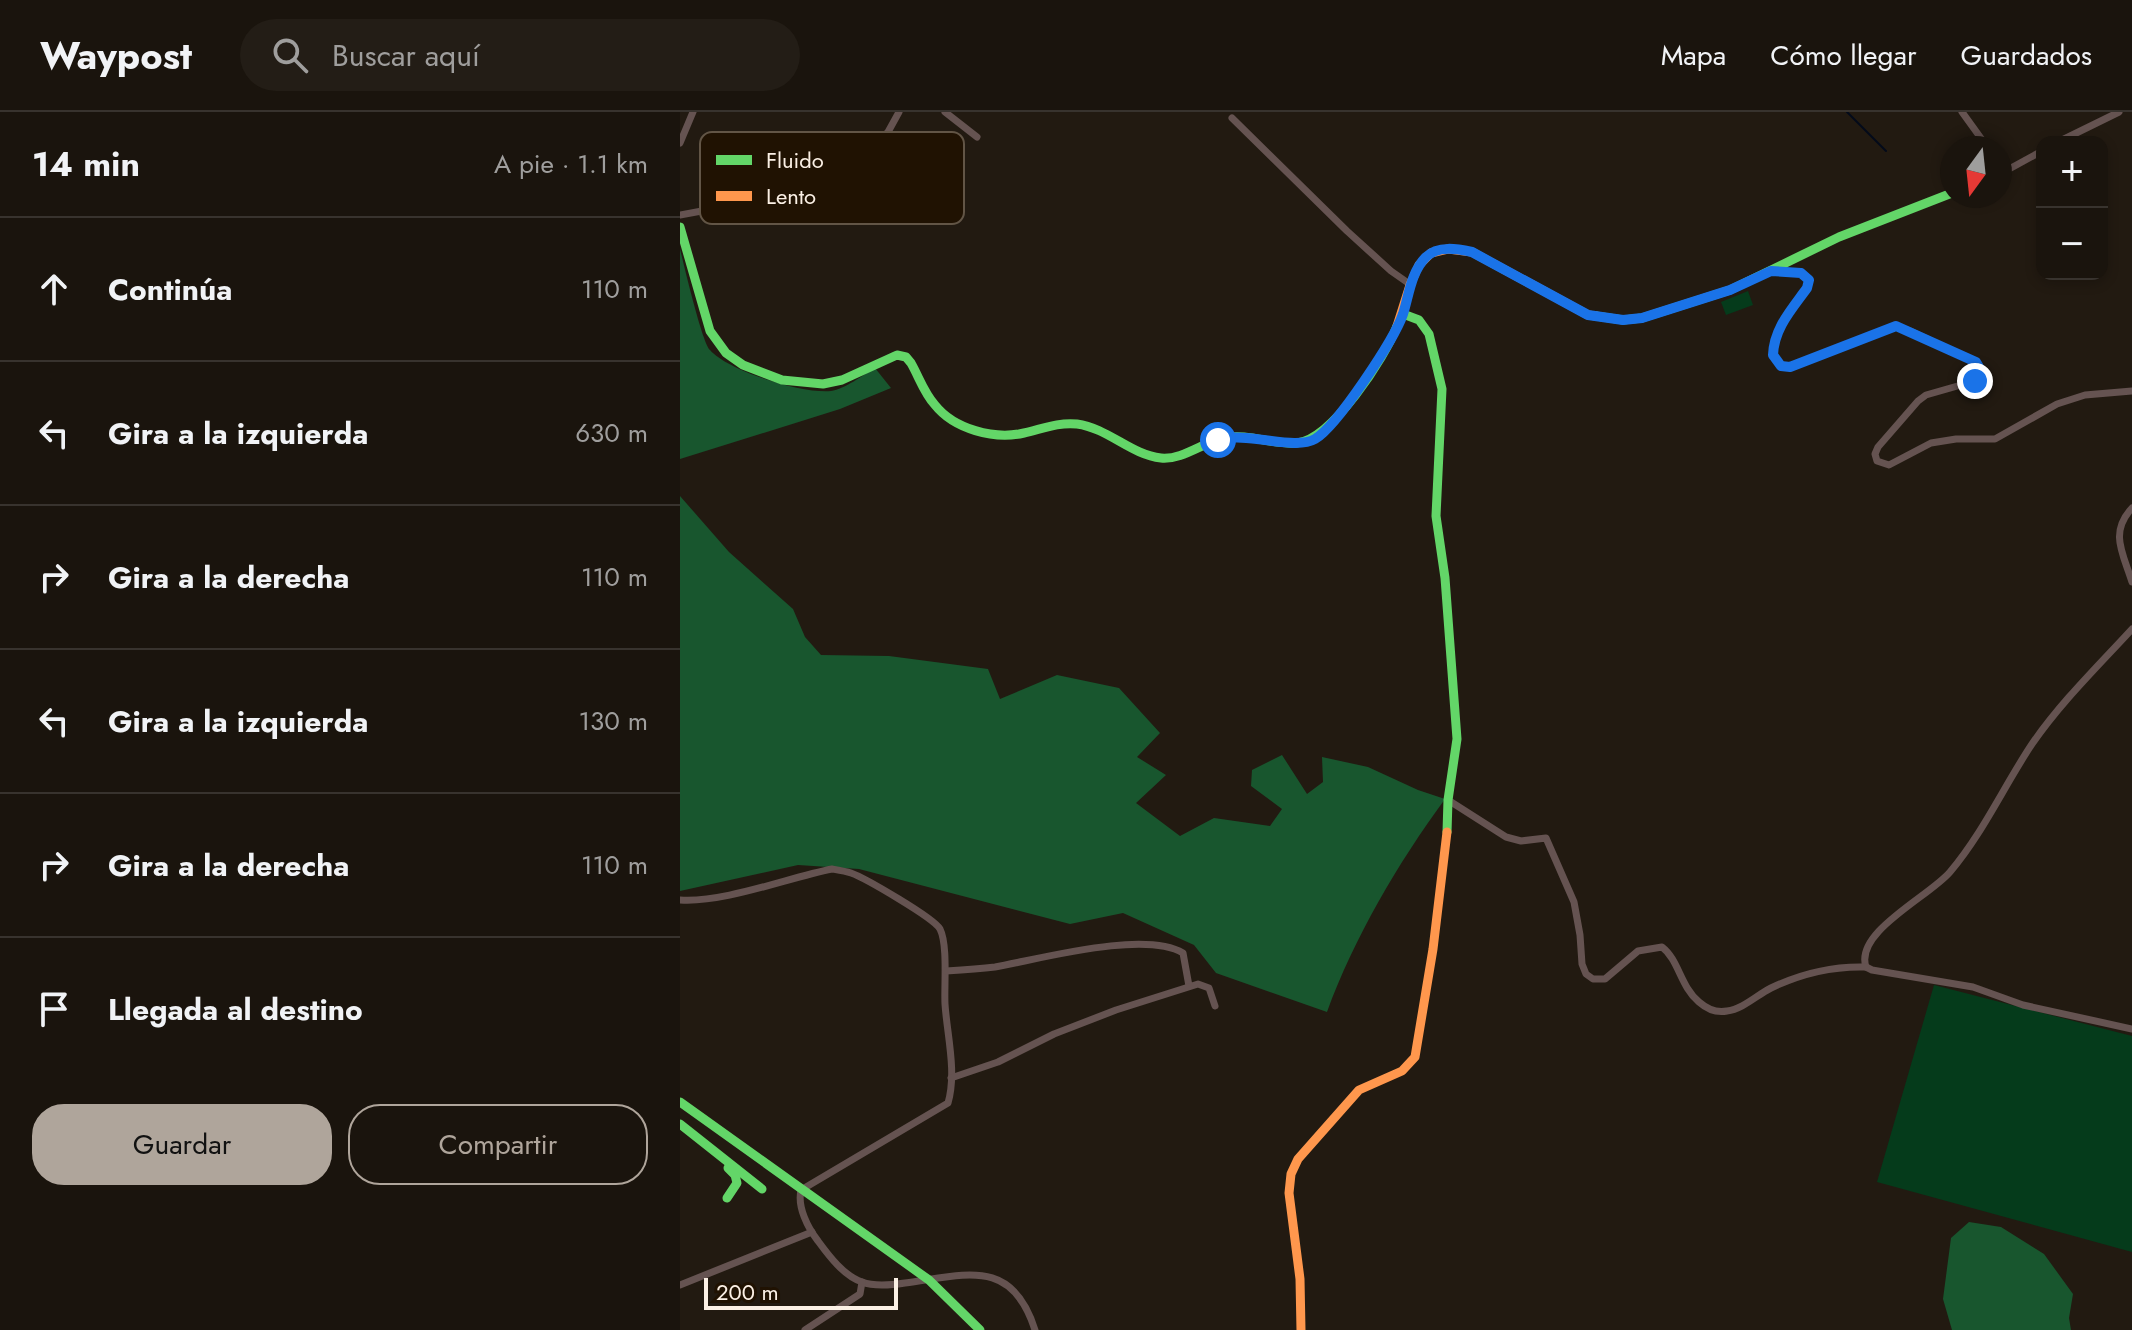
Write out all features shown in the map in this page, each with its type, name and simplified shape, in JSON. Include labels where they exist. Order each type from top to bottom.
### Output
[{"type":"street","points":[[680,143],[693,112]]},
{"type":"street","points":[[888,132],[899,112]]},
{"type":"street","points":[[945,112],[977,137]]},
{"type":"street","points":[[1962,112],[1979,136]]},
{"type":"street","points":[[2070,136],[2119,112]]},
{"type":"street","points":[[1232,118],[1347,231],[1411,285]]},
{"type":"street","points":[[2012,165],[2036,154]]},
{"type":"street","points":[[680,227],[710,331],[735,361],[754,371],[782,379],[824,384],[897,355],[906,357],[911,363],[934,405],[959,422],[1005,436],[1019,435],[1056,423],[1083,425],[1162,459],[1229,437],[1299,443],[1312,441],[1337,416],[1391,340],[1411,285],[1426,256],[1435,252],[1456,248],[1472,252],[1588,315],[1623,320],[1642,318],[1730,290],[1839,237],[1940,198]]},
{"type":"street","points":[[680,215],[700,211]]},
{"type":"street","points":[[1771,271],[1801,273],[1809,280],[1807,288],[1777,331],[1773,355],[1781,366],[1790,367],[1896,326],[1976,362],[1979,367],[1975,381],[1926,395],[1918,401],[1878,447],[1875,454],[1877,461],[1883,464],[1889,465],[1931,443],[1956,439],[1995,439],[2057,404],[2085,395],[2132,391]]},
{"type":"street","points":[[1301,1330],[1300,1279],[1289,1193],[1291,1174],[1298,1159],[1359,1090],[1402,1071],[1415,1057],[1446,848],[1448,800],[1457,732],[1445,578],[1436,516],[1442,389],[1429,334],[1419,320],[1403,314]]},
{"type":"street","points":[[2132,508],[2122,519],[2119,536],[2132,582]]},
{"type":"street","points":[[1866,967],[1864,955],[1868,943],[1952,870],[1966,853],[2033,743],[2064,702],[2132,629]]},
{"type":"street","points":[[1448,800],[1506,837],[1521,841],[1546,838],[1574,902],[1582,964],[1586,974],[1593,979],[1605,979],[1638,951],[1662,947],[1673,960],[1681,982],[1699,1002],[1716,1011],[1732,1010],[1771,988],[1802,976],[1838,967],[1866,967],[1973,987],[2023,1005],[2132,1029]]},
{"type":"street","points":[[680,900],[725,895],[832,869],[848,871],[876,886],[939,929],[946,971],[945,1002],[951,1078],[946,1106],[801,1190]]},
{"type":"street","points":[[946,971],[995,967],[1104,947],[1152,946],[1183,953],[1189,986]]},
{"type":"street","points":[[951,1078],[998,1062],[1054,1034],[1116,1010],[1189,986],[1205,984],[1215,1006]]},
{"type":"street","points":[[680,1102],[929,1280],[980,1330]]},
{"type":"street","points":[[680,1124],[762,1189]]},
{"type":"street","points":[[680,1130],[734,1172],[737,1187],[727,1198]]},
{"type":"street","points":[[801,1190],[800,1203],[812,1232],[846,1273],[862,1282],[889,1285],[983,1276],[1002,1281],[1021,1295],[1035,1330]]},
{"type":"street","points":[[680,1285],[812,1232]]},
{"type":"street","points":[[805,1330],[860,1294],[862,1282]]},
{"type":"green space","points":[[680,249],[702,333],[710,350],[719,358],[767,380],[818,391],[842,388],[875,368],[891,388],[840,409],[680,459]]},
{"type":"green space","points":[[1748,291],[1753,305],[1726,315],[1721,302]]},
{"type":"green space","points":[[680,496],[729,552],[793,609],[805,637],[821,655],[889,656],[988,669],[1000,699],[1057,675],[1119,688],[1160,733],[1137,757],[1166,775],[1136,803],[1180,836],[1214,818],[1270,826],[1282,809],[1251,786],[1252,770],[1282,755],[1307,794],[1323,782],[1322,757],[1368,767],[1445,799],[1378,902],[1350,956],[1327,1012],[1216,973],[1194,945],[1123,913],[1070,924],[859,869],[798,865],[680,891]]},
{"type":"green space","points":[[1934,985],[2132,1036],[2132,1252],[1877,1182]]},
{"type":"green space","points":[[1969,1222],[2001,1227],[2044,1254],[2073,1294],[2069,1318],[2071,1330],[1952,1330],[1943,1299],[1951,1238]]},
{"type":"waterway","points":[[1847,112],[1886,151]]},
{"type":"traffic: fast","points":[[1596,316],[1623,320],[1642,318],[1730,290],[1839,237],[1940,198]]},
{"type":"traffic: fast","points":[[680,227],[710,331],[726,353],[743,365],[782,380],[823,384],[842,380],[897,355],[906,357],[935,405],[953,420],[975,431],[1012,435],[1077,424],[1161,458],[1185,454],[1224,438],[1288,443],[1311,438],[1326,428],[1356,395],[1397,326]]},
{"type":"traffic: fast","points":[[1403,314],[1419,320],[1429,334],[1442,389],[1436,516],[1445,578],[1457,739],[1448,800],[1447,832]]},
{"type":"traffic: fast","points":[[680,1102],[929,1280],[980,1330]]},
{"type":"traffic: fast","points":[[680,1124],[762,1189]]},
{"type":"traffic: fast","points":[[727,1198],[737,1183],[735,1175],[728,1168]]},
{"type":"traffic: slow","points":[[1397,326],[1419,265],[1431,253],[1448,249],[1472,252],[1588,315],[1596,316]]},
{"type":"traffic: slow","points":[[1301,1330],[1300,1279],[1289,1193],[1291,1174],[1298,1159],[1359,1090],[1402,1071],[1415,1057],[1433,949],[1447,832]]},
{"type":"route","points":[[1218,440],[1247,437],[1299,443],[1312,441],[1320,435],[1391,340],[1417,270],[1426,256],[1456,248],[1472,252],[1588,315],[1602,319],[1642,318],[1730,290],[1771,271],[1801,273],[1809,280],[1807,288],[1777,331],[1773,344],[1773,355],[1781,366],[1790,367],[1896,326],[1976,362],[1979,367],[1975,381]]}]
